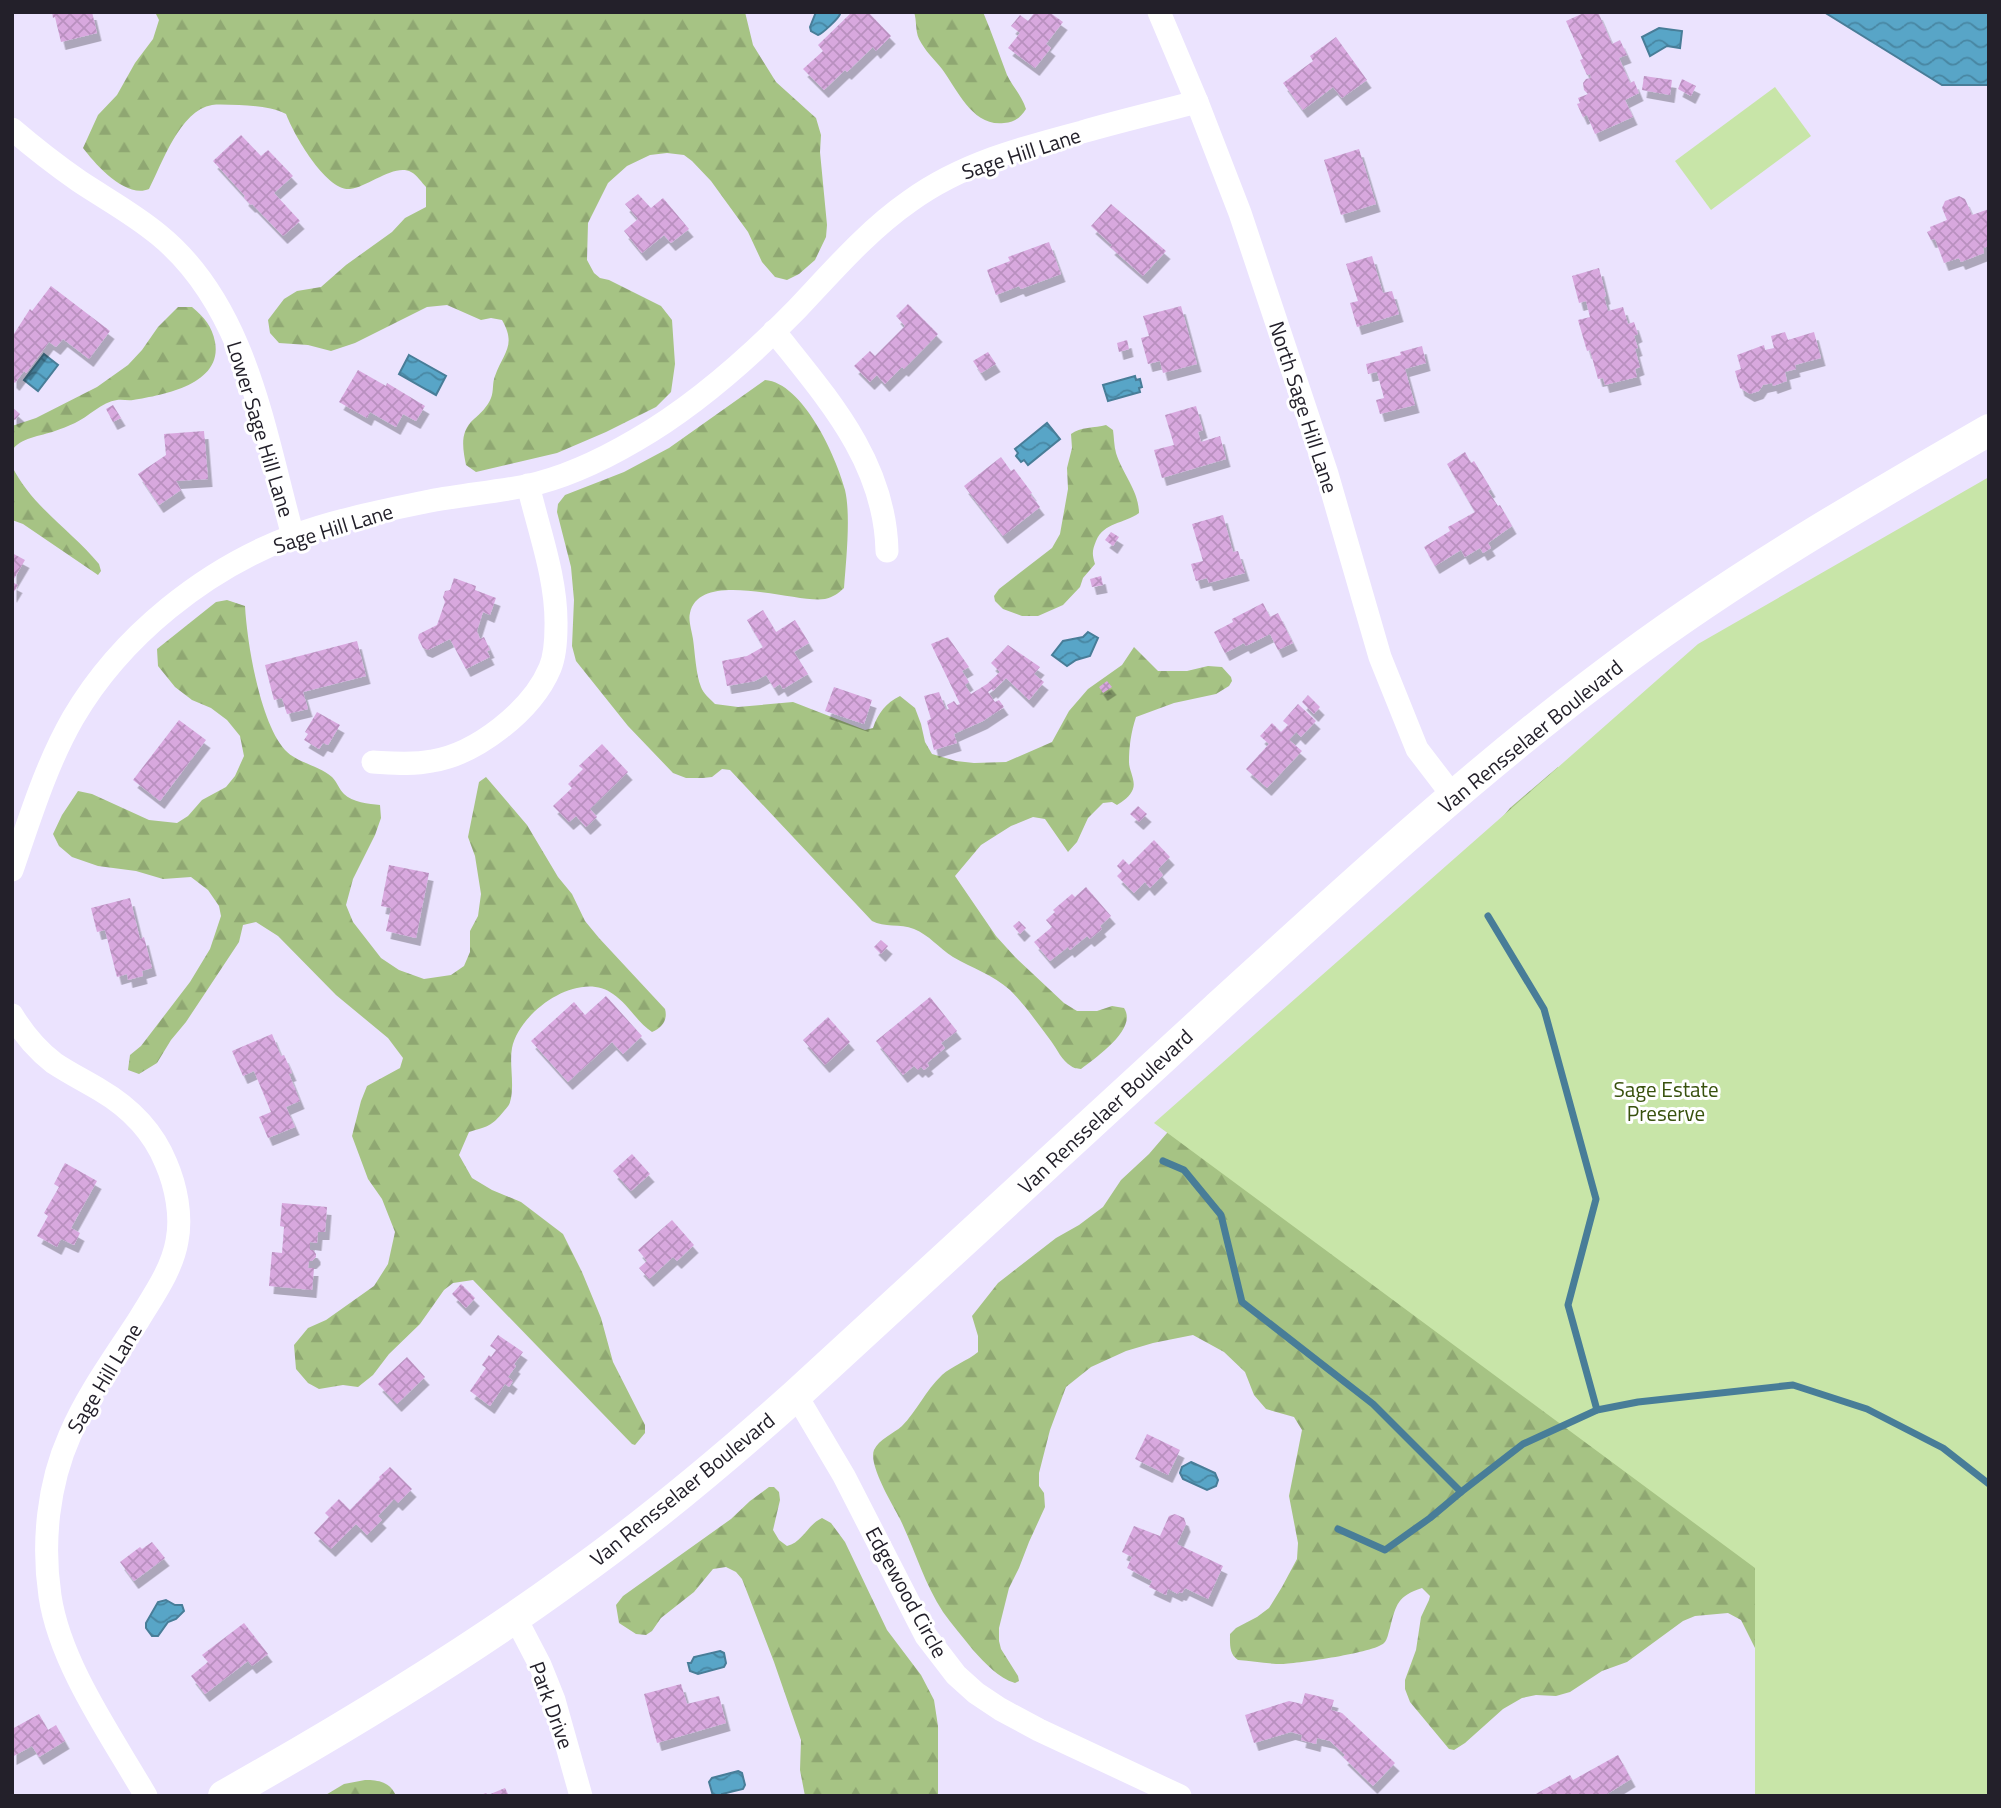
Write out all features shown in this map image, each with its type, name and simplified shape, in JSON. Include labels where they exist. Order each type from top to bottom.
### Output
[{"type":"main road","name":"Van Rensselaer Boulevard","points":[[224,1796],[385,1703],[515,1617],[590,1565],[708,1471],[796,1395],[1314,919],[1527,734],[1730,584],[1845,513],[1989,430]]},
{"type":"street","name":"North Sage Hill Lane","points":[[1159,12],[1240,213],[1327,474],[1380,657],[1417,749],[1453,796]]},
{"type":"street","name":"Sage Hill Lane","points":[[12,870],[43,781],[61,740],[86,696],[143,630],[185,596],[248,556],[293,536],[430,501],[528,485],[579,468],[635,441],[724,376],[774,331],[881,224],[913,198],[939,182],[1022,148],[1197,102]]},
{"type":"street","name":"Lower Sage Hill Lane","points":[[12,129],[78,180],[161,236],[187,262],[209,290],[231,329],[253,387],[293,536]]},
{"type":"street","points":[[774,331],[839,414],[871,470],[879,498],[887,551]]},
{"type":"street","points":[[373,762],[431,762],[470,749],[495,732],[522,708],[549,671],[555,649],[556,607],[528,485]]},
{"type":"street","name":"Sage Hill Lane","points":[[12,1015],[32,1042],[52,1061],[103,1091],[142,1123],[167,1163],[176,1200],[178,1232],[170,1263],[150,1302],[81,1411],[69,1436],[57,1472],[48,1517],[46,1548],[53,1611],[62,1639],[85,1690],[146,1796]]},
{"type":"street","name":"Edgewood Circle","points":[[796,1395],[844,1476],[926,1636],[956,1675],[1000,1709],[1180,1796]]},
{"type":"street","name":"Park Drive","points":[[515,1617],[540,1665],[554,1700],[581,1796]]},
{"type":"green space","points":[[155,12],[745,12],[753,45],[776,82],[816,118],[821,135],[826,237],[815,260],[799,274],[787,280],[775,277],[762,262],[748,232],[711,181],[684,155],[650,155],[627,166],[608,183],[588,223],[587,260],[600,278],[661,306],[672,320],[675,364],[671,392],[656,407],[557,453],[476,472],[466,465],[464,435],[469,424],[486,407],[492,395],[494,379],[508,343],[502,320],[481,320],[447,305],[427,307],[355,343],[331,351],[308,345],[279,343],[270,333],[268,320],[284,299],[297,291],[321,287],[392,232],[405,218],[426,207],[426,187],[415,175],[405,170],[397,171],[350,189],[341,187],[321,172],[296,135],[286,114],[251,106],[212,105],[190,117],[173,140],[149,189],[140,191],[121,185],[103,171],[83,148],[98,115],[117,95],[135,63],[153,39],[159,20]]},
{"type":"green space","points":[[914,12],[983,12],[1007,75],[1026,109],[1022,115],[1011,122],[993,123],[983,119],[967,106],[921,43]]},
{"type":"green space","points":[[1775,87],[1811,136],[1711,210],[1675,161]]},
{"type":"green space","points":[[178,307],[192,307],[207,322],[214,336],[215,356],[210,368],[201,377],[189,385],[160,395],[111,401],[75,423],[25,440],[12,451],[12,426],[36,418],[97,387],[128,365]]},
{"type":"green space","points":[[765,380],[779,384],[805,407],[826,441],[841,476],[848,512],[844,588],[825,599],[729,590],[711,593],[697,600],[690,613],[690,622],[699,682],[715,704],[738,707],[793,702],[865,730],[873,728],[883,709],[900,696],[915,708],[925,742],[932,754],[974,763],[1006,762],[1052,742],[1069,711],[1088,689],[1122,665],[1134,647],[1158,671],[1222,667],[1231,677],[1229,686],[1216,694],[1174,703],[1136,717],[1129,751],[1129,765],[1134,782],[1132,792],[1117,805],[1112,802],[1103,803],[1088,818],[1077,842],[1068,852],[1045,819],[1033,817],[1011,826],[981,845],[955,876],[996,936],[1064,1003],[1077,1011],[1097,1011],[1112,1006],[1124,1008],[1127,1016],[1121,1033],[1081,1069],[1074,1068],[1065,1061],[1026,1008],[1003,985],[953,957],[929,938],[909,927],[872,921],[730,770],[722,769],[712,777],[703,778],[686,778],[673,773],[628,726],[576,661],[572,646],[574,600],[571,567],[557,512],[558,504],[565,495],[624,472],[669,448]]},
{"type":"green space","points":[[1106,425],[1113,430],[1116,453],[1136,497],[1139,513],[1104,530],[1093,550],[1095,564],[1083,578],[1080,587],[1063,605],[1038,616],[1022,616],[1003,609],[994,596],[999,589],[1052,548],[1060,534],[1068,489],[1067,468],[1072,448],[1071,434]]},
{"type":"green space","points":[[12,466],[30,494],[99,564],[101,571],[98,575],[23,524],[12,520]]},
{"type":"green space","name":"Sage Estate Preserve","points":[[1989,477],[1989,1796],[1755,1796],[1755,1568],[1154,1123],[1698,644]]},
{"type":"green space","points":[[227,600],[245,606],[256,681],[268,721],[285,750],[332,777],[347,797],[380,805],[381,818],[353,879],[346,905],[353,922],[381,958],[399,970],[424,979],[451,975],[464,966],[470,952],[470,931],[478,916],[481,894],[475,856],[468,837],[479,782],[486,777],[527,825],[558,877],[572,894],[585,921],[665,1009],[666,1017],[663,1023],[652,1032],[618,998],[599,988],[584,987],[552,998],[526,1021],[517,1034],[511,1054],[512,1089],[509,1105],[492,1123],[469,1132],[459,1155],[472,1178],[521,1202],[563,1234],[601,1318],[613,1362],[645,1425],[645,1433],[635,1445],[473,1280],[453,1283],[444,1290],[420,1324],[389,1354],[373,1375],[358,1387],[343,1385],[319,1389],[308,1383],[296,1369],[294,1345],[308,1328],[326,1320],[374,1286],[388,1264],[395,1232],[382,1199],[368,1179],[352,1136],[367,1086],[400,1068],[403,1058],[388,1038],[336,995],[278,936],[256,922],[243,925],[239,942],[157,1063],[139,1074],[128,1070],[130,1055],[141,1046],[190,982],[210,949],[221,916],[219,906],[208,890],[191,877],[163,879],[136,871],[98,866],[72,857],[59,846],[53,834],[78,791],[92,794],[149,820],[177,823],[188,816],[202,800],[226,787],[235,776],[244,756],[240,736],[227,720],[175,687],[158,666],[157,649],[216,602]]},
{"type":"green space","points":[[1558,767],[1989,1796],[1764,1666],[1741,1620],[1728,1613],[1695,1616],[1683,1621],[1627,1662],[1602,1671],[1570,1692],[1556,1696],[1536,1695],[1522,1698],[1503,1709],[1454,1750],[1449,1749],[1410,1702],[1405,1689],[1405,1680],[1416,1650],[1421,1617],[1430,1596],[1422,1588],[1408,1594],[1399,1602],[1386,1640],[1377,1647],[1336,1657],[1291,1663],[1238,1660],[1232,1652],[1230,1634],[1269,1608],[1297,1559],[1298,1543],[1289,1496],[1302,1430],[1294,1417],[1266,1409],[1254,1395],[1245,1372],[1224,1352],[1193,1335],[1126,1351],[1091,1367],[1066,1387],[1050,1430],[1039,1473],[1039,1486],[1044,1493],[1045,1507],[1009,1588],[999,1628],[1001,1649],[1018,1676],[1019,1681],[1015,1683],[1003,1678],[987,1665],[943,1612],[930,1590],[882,1485],[873,1457],[876,1446],[902,1426],[942,1375],[978,1352],[978,1336],[972,1316],[998,1283],[1056,1238],[1103,1207],[1121,1180],[1149,1154],[1173,1126],[1495,826],[1510,808]]},
{"type":"green space","points":[[769,1487],[774,1487],[779,1492],[780,1500],[773,1530],[787,1546],[797,1541],[822,1518],[831,1523],[845,1542],[887,1630],[921,1675],[934,1700],[938,1726],[938,1796],[805,1796],[800,1770],[801,1740],[749,1597],[736,1572],[726,1567],[713,1569],[694,1592],[661,1618],[646,1635],[636,1634],[619,1623],[616,1605],[623,1596],[731,1519]]},
{"type":"green space","points":[[365,1780],[384,1783],[396,1796],[324,1796],[344,1784]]},
{"type":"water","points":[[816,12],[840,14],[818,35],[811,31],[810,27]]},
{"type":"water","points":[[1824,12],[1989,12],[1989,85],[1942,85]]},
{"type":"water","points":[[1659,28],[1682,31],[1680,48],[1667,46],[1650,56],[1642,37]]},
{"type":"water","points":[[44,354],[58,365],[38,391],[24,380]]},
{"type":"water","points":[[409,355],[446,376],[436,395],[399,374]]},
{"type":"water","points":[[1135,376],[1136,380],[1140,379],[1140,392],[1108,401],[1103,385]]},
{"type":"water","points":[[1047,423],[1060,439],[1028,465],[1024,460],[1021,462],[1015,449]]},
{"type":"water","points":[[1088,632],[1098,638],[1090,656],[1067,666],[1052,655],[1063,641],[1083,637]]},
{"type":"water","points":[[1191,1462],[1215,1473],[1218,1480],[1216,1486],[1207,1490],[1183,1479],[1180,1473],[1182,1467]]},
{"type":"water","points":[[166,1600],[182,1605],[184,1611],[168,1622],[158,1636],[152,1636],[146,1623],[158,1602]]},
{"type":"water","points":[[720,1651],[724,1653],[724,1667],[698,1674],[690,1671],[688,1663],[691,1663],[694,1657]]},
{"type":"water","points":[[738,1771],[742,1773],[745,1785],[743,1789],[713,1796],[709,1782],[712,1778]]},
{"type":"building","points":[[52,12],[92,12],[97,33],[61,42]]},
{"type":"building","points":[[852,12],[869,13],[891,36],[876,51],[873,47],[824,90],[803,69],[823,51],[818,45]]},
{"type":"building","points":[[1035,12],[1049,12],[1063,22],[1046,44],[1051,48],[1035,68],[1008,48],[1020,33],[1011,26],[1020,15],[1028,21]]},
{"type":"building","points":[[1586,12],[1598,12],[1612,44],[1620,40],[1627,55],[1619,58],[1630,83],[1634,81],[1639,93],[1625,100],[1633,117],[1595,134],[1587,115],[1583,117],[1577,104],[1580,103],[1578,98],[1588,94],[1583,83],[1591,78],[1590,74],[1587,75],[1580,60],[1583,59],[1566,21]]},
{"type":"building","points":[[1336,37],[1367,80],[1342,98],[1333,87],[1303,110],[1283,83],[1313,61],[1310,56]]},
{"type":"building","points":[[1644,76],[1672,80],[1670,95],[1642,90]]},
{"type":"building","points":[[1682,79],[1696,86],[1691,96],[1678,89]]},
{"type":"building","points":[[241,135],[261,156],[268,150],[293,176],[274,193],[300,221],[283,236],[244,198],[213,161]]},
{"type":"building","points":[[1359,149],[1376,204],[1341,215],[1324,160]]},
{"type":"building","points":[[638,194],[651,208],[663,198],[689,229],[671,243],[664,235],[642,253],[624,231],[638,219],[625,204]]},
{"type":"building","points":[[1959,196],[1965,199],[1972,215],[1989,209],[1989,246],[1983,248],[1984,253],[1961,262],[1959,258],[1944,263],[1935,239],[1931,240],[1927,232],[1931,230],[1930,227],[1947,220],[1942,208],[1945,201]]},
{"type":"building","points":[[1111,204],[1166,251],[1143,276],[1091,226]]},
{"type":"building","points":[[1049,242],[1061,274],[996,295],[987,270],[1010,261],[1008,257]]},
{"type":"building","points":[[1372,256],[1383,293],[1392,291],[1399,314],[1357,327],[1350,303],[1358,301],[1346,264]]},
{"type":"building","points":[[1599,268],[1608,311],[1623,307],[1628,324],[1634,322],[1638,334],[1634,336],[1638,348],[1635,349],[1640,367],[1635,369],[1637,377],[1605,385],[1603,378],[1598,379],[1590,350],[1587,351],[1578,320],[1590,317],[1586,301],[1579,303],[1572,276]]},
{"type":"building","points":[[51,286],[110,331],[89,359],[63,339],[56,347],[49,342],[15,383],[12,380],[12,337],[30,309],[32,311]]},
{"type":"building","points":[[908,304],[938,334],[904,369],[902,367],[885,384],[877,375],[870,382],[854,366],[870,351],[875,356],[905,326],[896,316]]},
{"type":"building","points":[[1181,306],[1197,364],[1163,373],[1160,361],[1148,364],[1141,338],[1149,336],[1143,316]]},
{"type":"building","points":[[1785,332],[1788,340],[1814,332],[1821,358],[1795,365],[1796,369],[1785,372],[1787,381],[1773,386],[1772,383],[1763,385],[1759,391],[1750,394],[1740,388],[1735,371],[1741,369],[1737,355],[1764,345],[1765,350],[1774,348],[1771,336]]},
{"type":"building","points":[[1127,340],[1129,349],[1119,352],[1117,343]]},
{"type":"building","points":[[1422,346],[1426,363],[1405,369],[1415,405],[1380,414],[1376,400],[1384,398],[1377,372],[1368,374],[1366,364],[1401,355],[1400,352]]},
{"type":"building","points":[[988,352],[996,364],[981,373],[973,361]]},
{"type":"building","points":[[358,370],[386,386],[387,383],[425,406],[416,421],[403,414],[396,427],[370,412],[367,418],[339,402]]},
{"type":"building","points":[[113,405],[121,418],[113,422],[106,409]]},
{"type":"building","points":[[1196,406],[1203,430],[1198,432],[1201,442],[1220,436],[1226,459],[1162,478],[1154,450],[1174,445],[1165,415]]},
{"type":"building","points":[[12,407],[20,414],[15,420],[12,418]]},
{"type":"building","points":[[204,431],[208,479],[176,481],[181,490],[159,505],[138,474],[166,455],[164,434]]},
{"type":"building","points":[[1465,452],[1471,463],[1474,461],[1491,489],[1488,491],[1512,526],[1488,543],[1491,548],[1483,553],[1480,548],[1465,557],[1461,550],[1435,566],[1424,547],[1450,531],[1448,527],[1475,512],[1447,464]]},
{"type":"building","points":[[1001,457],[1011,471],[1014,469],[1040,507],[1003,536],[964,486]]},
{"type":"building","points":[[1223,515],[1233,552],[1238,551],[1245,573],[1209,583],[1207,578],[1196,581],[1191,564],[1203,561],[1192,524]]},
{"type":"building","points":[[1111,532],[1119,537],[1113,546],[1105,540]]},
{"type":"building","points":[[12,553],[25,560],[12,582]]},
{"type":"building","points":[[1101,576],[1103,585],[1092,587],[1090,579]]},
{"type":"building","points":[[454,578],[476,586],[475,590],[496,598],[490,615],[483,612],[477,631],[480,639],[484,637],[490,657],[466,669],[450,639],[428,650],[423,648],[418,638],[419,634],[437,625],[445,602],[445,591],[450,590]]},
{"type":"building","points":[[12,582],[18,585],[12,595]]},
{"type":"building","points":[[1263,603],[1270,617],[1278,613],[1293,643],[1278,650],[1270,634],[1225,653],[1214,632]]},
{"type":"building","points":[[763,610],[776,632],[795,620],[809,643],[794,652],[808,674],[783,689],[780,684],[774,688],[766,675],[755,681],[727,686],[722,661],[747,656],[763,647],[747,620]]},
{"type":"building","points":[[948,637],[969,667],[962,671],[969,682],[965,685],[971,694],[1000,672],[991,663],[1008,645],[1040,667],[1034,674],[1044,682],[1029,700],[1006,678],[993,691],[992,689],[988,692],[995,702],[999,700],[1004,707],[983,721],[954,734],[957,743],[934,750],[927,721],[931,719],[924,696],[939,692],[946,710],[949,709],[947,705],[954,701],[957,705],[960,704],[931,644]]},
{"type":"building","points":[[357,641],[366,676],[303,692],[308,709],[287,714],[282,698],[274,700],[265,665]]},
{"type":"building","points":[[1107,681],[1112,687],[1103,693],[1099,687]]},
{"type":"building","points":[[834,687],[872,700],[864,724],[825,711]]},
{"type":"building","points":[[1308,695],[1320,707],[1314,714],[1302,702]]},
{"type":"building","points":[[1298,704],[1316,721],[1301,737],[1296,732],[1289,740],[1302,751],[1267,788],[1246,769],[1269,744],[1260,736],[1272,723],[1281,732],[1288,725],[1283,721]]},
{"type":"building","points":[[317,712],[340,725],[328,745],[323,743],[319,749],[304,740],[308,734],[305,732]]},
{"type":"building","points":[[179,720],[206,740],[160,801],[133,780]]},
{"type":"building","points":[[602,744],[628,772],[590,809],[597,817],[586,827],[576,816],[569,822],[553,806],[572,788],[568,784],[583,769],[579,766]]},
{"type":"building","points":[[1138,806],[1147,814],[1139,822],[1130,814]]},
{"type":"building","points":[[1154,840],[1170,857],[1158,869],[1163,875],[1150,888],[1145,882],[1134,893],[1117,876],[1122,871],[1117,866],[1123,859],[1129,865]]},
{"type":"building","points":[[389,865],[429,873],[416,938],[386,931],[391,908],[381,906]]},
{"type":"building","points":[[1086,887],[1111,916],[1100,926],[1102,929],[1090,939],[1087,936],[1050,961],[1034,942],[1052,927],[1046,920],[1055,912],[1053,910],[1072,894],[1075,897]]},
{"type":"building","points":[[130,898],[140,939],[144,937],[152,968],[142,971],[143,976],[128,980],[127,974],[117,977],[105,930],[97,932],[91,908]]},
{"type":"building","points":[[1019,921],[1026,928],[1020,934],[1013,926]]},
{"type":"building","points":[[881,940],[888,946],[881,954],[874,947]]},
{"type":"building","points":[[606,996],[642,1036],[623,1054],[612,1042],[568,1082],[531,1041],[574,1002],[585,1015]]},
{"type":"building","points":[[930,997],[957,1031],[941,1043],[945,1048],[927,1063],[929,1066],[918,1070],[914,1066],[903,1075],[876,1041]]},
{"type":"building","points":[[828,1017],[850,1042],[825,1065],[803,1040]]},
{"type":"building","points":[[272,1034],[292,1073],[289,1074],[300,1101],[286,1107],[295,1127],[268,1138],[259,1117],[271,1112],[254,1071],[243,1076],[232,1051]]},
{"type":"building","points":[[632,1154],[650,1174],[631,1191],[613,1171]]},
{"type":"building","points":[[65,1163],[97,1181],[71,1228],[80,1233],[74,1245],[61,1239],[57,1247],[37,1236],[48,1216],[44,1213],[59,1187],[54,1184]]},
{"type":"building","points":[[282,1203],[327,1207],[325,1232],[318,1232],[317,1243],[310,1242],[310,1250],[316,1254],[312,1261],[309,1261],[308,1268],[314,1268],[312,1290],[269,1286],[272,1252],[282,1253]]},
{"type":"building","points":[[672,1220],[694,1245],[677,1261],[673,1257],[649,1279],[639,1268],[647,1261],[638,1250]]},
{"type":"building","points":[[461,1284],[475,1298],[466,1308],[452,1294]]},
{"type":"building","points":[[498,1335],[523,1352],[508,1377],[513,1381],[509,1387],[505,1384],[490,1406],[470,1391],[486,1368],[482,1365],[496,1350],[490,1346]]},
{"type":"building","points":[[407,1357],[425,1377],[397,1404],[378,1384]]},
{"type":"building","points":[[1147,1434],[1180,1450],[1168,1475],[1135,1459]]},
{"type":"building","points":[[390,1467],[412,1489],[398,1503],[394,1499],[378,1516],[382,1520],[367,1535],[356,1524],[331,1549],[314,1533],[329,1517],[325,1513],[339,1499],[350,1510]]},
{"type":"building","points":[[1175,1514],[1184,1518],[1186,1524],[1177,1544],[1223,1566],[1208,1599],[1185,1588],[1178,1594],[1168,1589],[1166,1595],[1149,1587],[1152,1581],[1127,1568],[1132,1557],[1122,1552],[1134,1526],[1160,1536],[1169,1516]]},
{"type":"building","points":[[152,1542],[165,1558],[134,1581],[120,1562],[140,1547],[142,1549]]},
{"type":"building","points":[[244,1623],[268,1654],[252,1666],[248,1661],[205,1694],[191,1676],[208,1662],[202,1655]]},
{"type":"building","points":[[681,1684],[687,1704],[719,1696],[726,1723],[657,1743],[644,1694]]},
{"type":"building","points":[[1305,1693],[1334,1700],[1331,1710],[1342,1713],[1395,1763],[1373,1786],[1330,1741],[1317,1738],[1316,1744],[1301,1740],[1302,1735],[1291,1732],[1254,1743],[1245,1715],[1289,1701],[1302,1704]]},
{"type":"building","points":[[39,1714],[48,1730],[56,1725],[65,1741],[39,1757],[32,1746],[12,1757],[12,1729]]},
{"type":"building","points":[[1618,1755],[1631,1779],[1604,1796],[1532,1796],[1570,1775],[1573,1780]]},
{"type":"building","points":[[505,1788],[509,1796],[478,1796],[486,1793],[488,1795]]},
{"type":"waterway","points":[[1488,916],[1544,1009],[1596,1199],[1568,1305],[1597,1410]]},
{"type":"waterway","points":[[1163,1161],[1184,1170],[1221,1215],[1242,1302],[1373,1404],[1461,1492],[1523,1444],[1597,1410],[1638,1402],[1793,1385],[1867,1409],[1943,1448],[1989,1484]]},
{"type":"waterway","points":[[1338,1529],[1385,1550],[1461,1492]]}]
